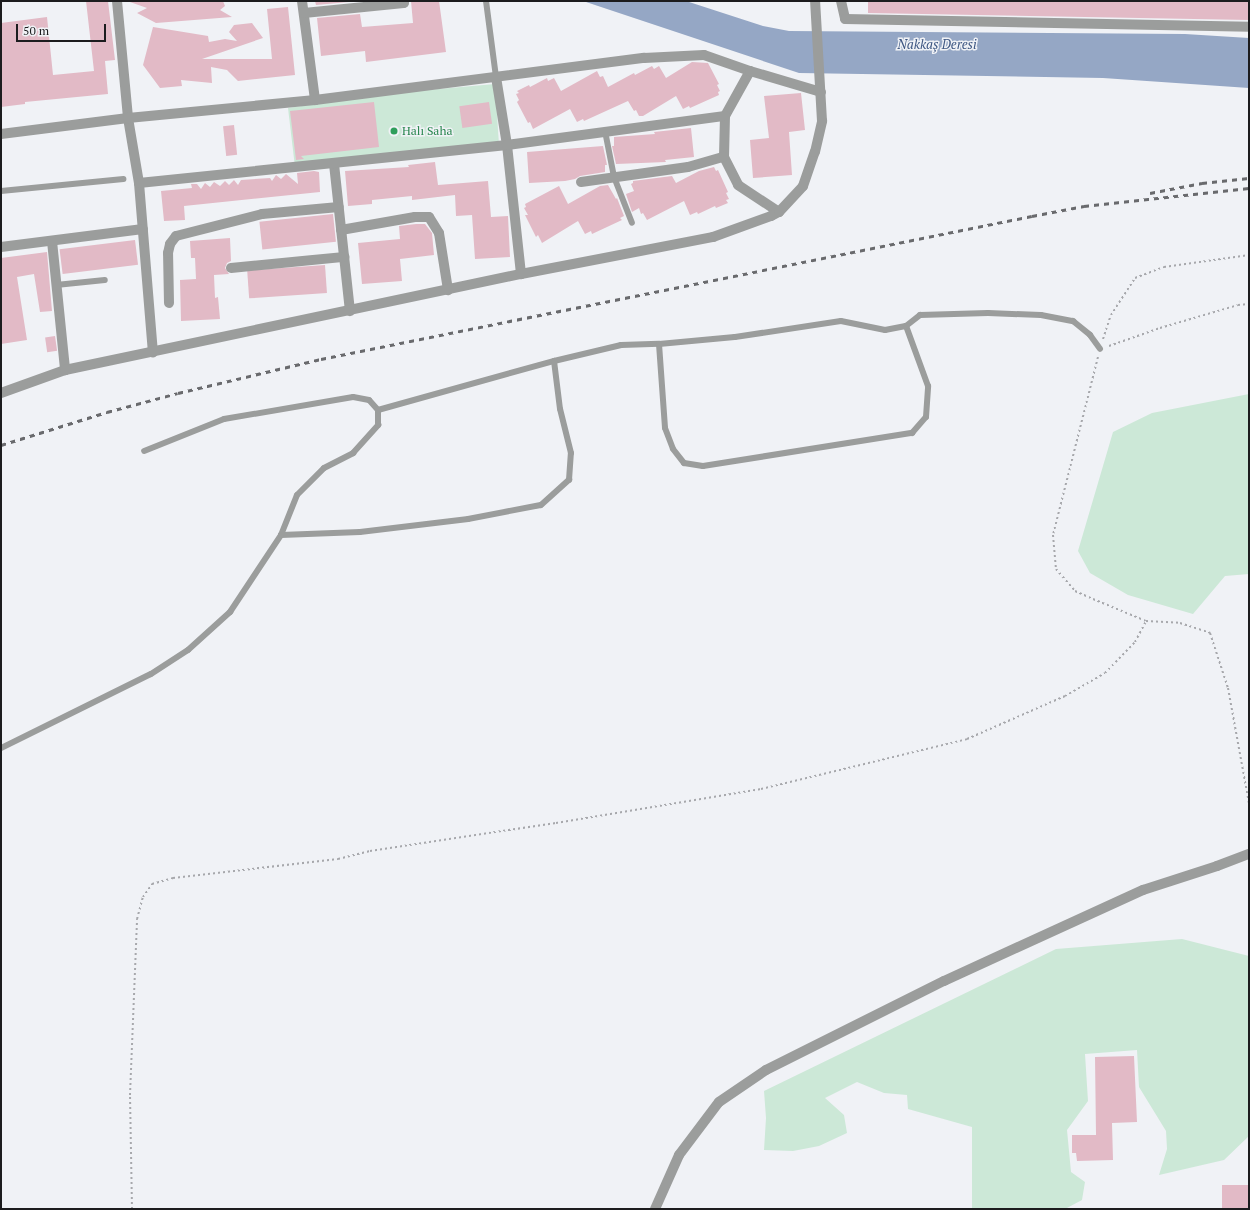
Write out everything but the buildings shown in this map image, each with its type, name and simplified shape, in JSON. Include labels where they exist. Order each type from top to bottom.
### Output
[{"type":"street","points":[[117,1],[128,118],[139,183],[153,352]]},
{"type":"street","points":[[302,1],[315,100]]},
{"type":"street","points":[[304,13],[404,3],[404,1]]},
{"type":"street","points":[[1,392],[65,370],[521,274],[713,237],[779,212],[803,186],[815,152],[822,121],[815,1]]},
{"type":"street","points":[[841,1],[846,20],[1249,27]]},
{"type":"street","points":[[1,134],[128,118],[315,100],[644,58],[704,55],[750,71],[821,92]]},
{"type":"street","points":[[750,71],[725,116],[724,157],[738,185],[779,212]]},
{"type":"street","points":[[496,77],[507,145],[521,274]]},
{"type":"street","points":[[139,183],[507,145],[725,116]]},
{"type":"street","points":[[581,182],[688,166],[724,157]]},
{"type":"street","points":[[334,164],[350,311]]},
{"type":"street","points":[[169,302],[168,253],[170,244],[176,236],[262,214],[339,206]]},
{"type":"street","points":[[341,230],[415,217],[429,217],[439,233],[448,290]]},
{"type":"street","points":[[1,246],[143,229]]},
{"type":"street","points":[[52,241],[65,370]]},
{"type":"street","points":[[231,268],[344,258]]},
{"type":"street","points":[[655,1209],[679,1155],[719,1102],[766,1070],[944,981],[1143,890],[1249,854]]},
{"type":"lane","points":[[486,1],[496,77]]},
{"type":"lane","points":[[605,131],[614,177],[632,223]]},
{"type":"lane","points":[[1,191],[123,179]]},
{"type":"lane","points":[[56,285],[104,280]]},
{"type":"lane","points":[[378,410],[554,360],[621,345],[659,344],[735,337],[841,322],[885,330],[906,326],[920,315],[988,313],[1041,315],[1073,321],[1090,335],[1100,349]]},
{"type":"lane","points":[[659,344],[665,428],[673,450],[684,463],[703,466],[912,433],[926,417],[928,386],[906,326]]},
{"type":"lane","points":[[281,535],[360,532],[468,519],[540,505],[568,480],[571,453],[560,409],[554,360]]},
{"type":"lane","points":[[1,748],[151,674],[188,650],[230,612],[281,535],[297,495],[324,468],[353,452],[378,425],[378,410],[369,400],[353,397],[224,419],[144,451]]},
{"type":"path","points":[[1249,255],[1164,267],[1135,278],[1111,315],[1100,349],[1053,535],[1056,569],[1074,590],[1146,621],[1180,623],[1210,632],[1228,688],[1249,803]]},
{"type":"path","points":[[1100,349],[1160,328],[1238,305],[1249,304]]},
{"type":"path","points":[[132,1209],[130,1095],[136,918],[143,897],[152,884],[173,878],[338,859],[370,851],[541,826],[761,788],[966,739],[1065,696],[1105,673],[1136,642],[1146,621]]},
{"type":"green space","name":"Halı Saha","points":[[495,84],[499,145],[295,167],[288,108],[393,93]]},
{"type":"green space","points":[[1249,394],[1249,574],[1225,576],[1193,614],[1128,595],[1090,573],[1078,551],[1113,432],[1152,413]]},
{"type":"green space","points":[[1182,939],[1249,956],[1249,1136],[1224,1160],[1159,1175],[1167,1149],[1166,1131],[1139,1087],[1137,1050],[1085,1054],[1088,1101],[1067,1130],[1071,1172],[1085,1182],[1082,1200],[1065,1209],[972,1209],[972,1127],[908,1109],[907,1095],[884,1093],[857,1082],[825,1098],[844,1115],[847,1133],[819,1146],[793,1151],[764,1150],[766,1118],[764,1091],[1056,949]]},
{"type":"water","name":"Nakkaş Deresi","points":[[583,1],[686,1],[763,26],[789,31],[1185,34],[1249,38],[1249,88],[1103,78],[799,73]]},
{"type":"railway","points":[[1150,193],[1202,183],[1249,178]]},
{"type":"railway","points":[[1,445],[107,412],[178,393],[321,359],[1084,206],[1249,188]]},
{"type":"place","name":"Halı Saha","points":[[394,131]]}]
